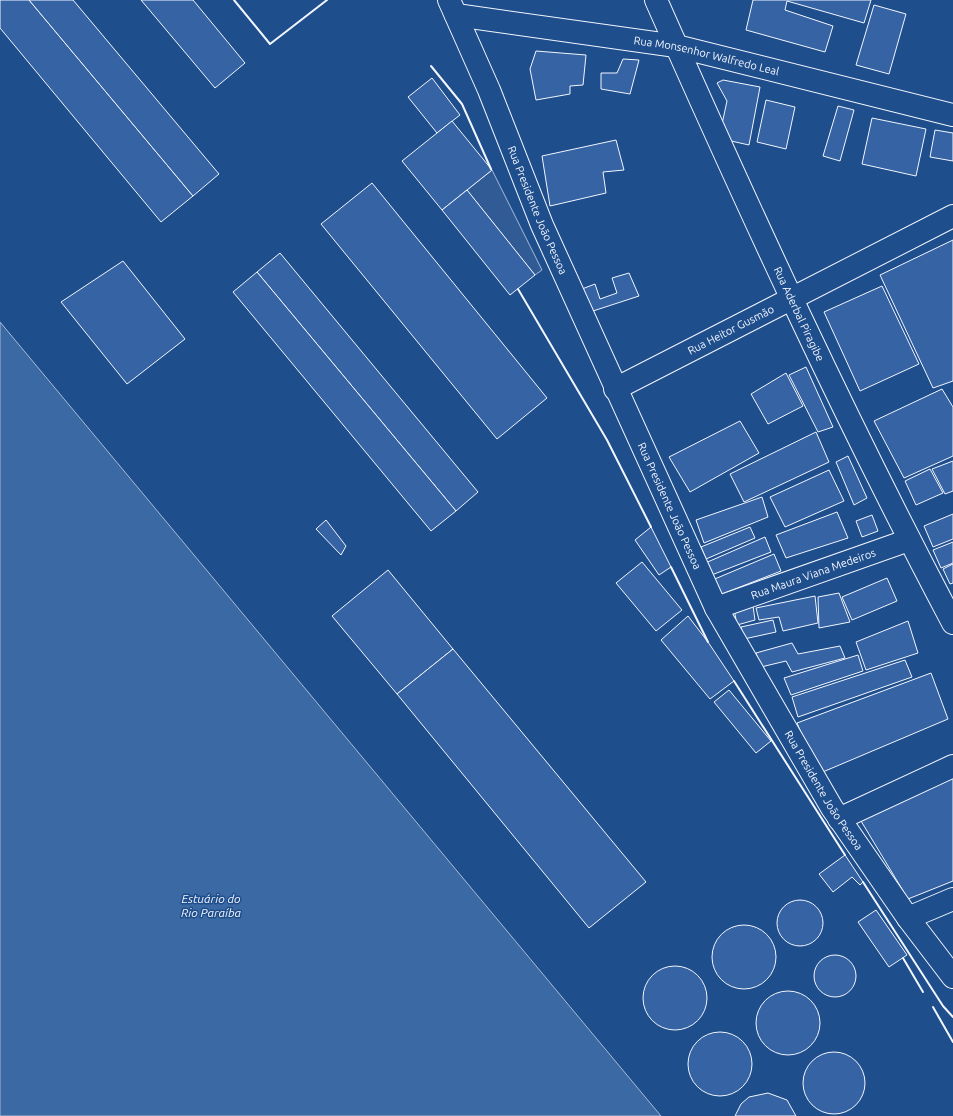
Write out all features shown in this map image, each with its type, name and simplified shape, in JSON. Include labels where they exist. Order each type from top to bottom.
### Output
[{"type":"street","name":"Rua Aderbal Piragibe","points":[[656,0],[792,300],[909,540],[953,623]]},
{"type":"street","name":"Rua Monsenhor Walfredo Leal","points":[[453,7],[676,46],[953,115]]},
{"type":"street","name":"Rua Presidente João Pessoa","points":[[453,7],[489,90],[542,225],[615,390],[716,608],[839,819],[908,918],[953,977]]},
{"type":"street","name":"Rua Heitor Gusmão","points":[[615,390],[953,216]]},
{"type":"street","name":"Rua Maura Viana Medeiros","points":[[716,608],[909,540]]},
{"type":"street","points":[[839,819],[953,766]]},
{"type":"street","points":[[908,918],[953,900]]},
{"type":"shaded area","points":[[492,170],[542,270],[535,275],[467,190]]},
{"type":"water","name":"Estuário do Rio Paraíba","points":[[0,322],[661,1116],[0,1116]]},
{"type":"building","points":[[0,0],[29,0],[193,196],[161,222],[0,28]]},
{"type":"building","points":[[29,0],[73,0],[219,174],[193,196]]},
{"type":"building","points":[[141,0],[193,0],[245,63],[215,88]]},
{"type":"building","points":[[753,0],[871,0],[864,23],[787,1],[785,10],[833,26],[825,52],[746,30]]},
{"type":"building","points":[[874,5],[906,14],[889,74],[856,65]]},
{"type":"building","points":[[536,51],[586,55],[583,85],[570,86],[570,94],[536,100],[530,69]]},
{"type":"building","points":[[623,59],[639,60],[630,94],[601,89],[601,73],[617,73]]},
{"type":"building","points":[[432,78],[460,115],[437,133],[408,97]]},
{"type":"building","points":[[723,80],[760,87],[749,145],[731,141],[722,124],[727,101],[717,83]]},
{"type":"building","points":[[766,100],[795,107],[786,149],[757,142]]},
{"type":"building","points":[[838,106],[854,110],[840,161],[823,156]]},
{"type":"building","points":[[872,118],[926,129],[916,176],[862,164]]},
{"type":"building","points":[[452,121],[492,170],[442,210],[402,161]]},
{"type":"building","points":[[935,130],[953,133],[953,161],[930,157]]},
{"type":"building","points":[[616,140],[624,170],[603,172],[606,193],[550,206],[542,156]]},
{"type":"building","points":[[372,183],[547,398],[497,439],[321,224]]},
{"type":"building","points":[[467,190],[535,275],[510,295],[442,210]]},
{"type":"building","points":[[953,240],[953,381],[933,388],[880,275]]},
{"type":"building","points":[[280,253],[478,492],[456,511],[257,272]]},
{"type":"building","points":[[123,261],[185,339],[127,384],[61,302]]},
{"type":"building","points":[[257,272],[456,511],[431,531],[233,292]]},
{"type":"building","points":[[629,273],[639,296],[590,312],[582,289],[595,284],[600,299],[617,293],[612,278]]},
{"type":"building","points":[[882,286],[919,364],[860,391],[824,312]]},
{"type":"building","points":[[806,367],[833,427],[818,432],[789,375]]},
{"type":"building","points":[[786,373],[803,406],[768,424],[751,394]]},
{"type":"building","points":[[942,389],[953,407],[953,456],[904,478],[874,421]]},
{"type":"building","points":[[740,421],[759,453],[690,492],[669,457]]},
{"type":"building","points":[[816,432],[829,462],[744,502],[730,474]]},
{"type":"building","points":[[848,456],[867,498],[854,505],[836,462]]},
{"type":"building","points":[[953,461],[953,491],[945,494],[932,469]]},
{"type":"building","points":[[930,469],[943,493],[916,505],[905,481]]},
{"type":"building","points":[[829,470],[844,501],[785,527],[770,497]]},
{"type":"building","points":[[762,497],[768,517],[704,543],[696,520]]},
{"type":"building","points":[[837,512],[848,538],[786,558],[776,535]]},
{"type":"building","points":[[953,514],[953,539],[933,547],[924,526]]},
{"type":"building","points":[[872,515],[878,531],[862,537],[856,521]]},
{"type":"building","points":[[326,520],[346,546],[341,555],[316,529]]},
{"type":"building","points":[[651,527],[671,567],[659,575],[635,540]]},
{"type":"building","points":[[750,527],[755,538],[706,559],[701,547]]},
{"type":"building","points":[[765,537],[771,552],[709,576],[703,564]]},
{"type":"building","points":[[953,542],[953,563],[941,568],[933,550]]},
{"type":"building","points":[[774,554],[781,571],[717,596],[710,581]]},
{"type":"building","points":[[642,562],[682,610],[656,631],[616,583]]},
{"type":"building","points":[[953,564],[953,583],[950,584],[943,569]]},
{"type":"building","points":[[388,570],[453,649],[397,694],[332,616]]},
{"type":"building","points":[[887,578],[897,601],[852,620],[842,597]]},
{"type":"building","points":[[839,593],[850,622],[819,628],[818,597]]},
{"type":"building","points":[[815,596],[818,623],[783,631],[779,617],[759,620],[756,608]]},
{"type":"building","points":[[753,606],[755,620],[737,625],[734,609]]},
{"type":"building","points":[[688,616],[708,642],[734,681],[710,699],[661,640]]},
{"type":"building","points":[[773,620],[776,632],[744,639],[741,627]]},
{"type":"building","points":[[908,621],[918,653],[866,670],[856,642]]},
{"type":"building","points":[[792,643],[798,654],[840,646],[845,658],[792,672],[786,661],[761,667],[756,653]]},
{"type":"building","points":[[453,649],[646,882],[589,928],[397,694]]},
{"type":"building","points":[[858,655],[863,671],[791,695],[784,678]]},
{"type":"building","points":[[905,660],[912,677],[798,717],[792,697]]},
{"type":"building","points":[[931,673],[948,719],[818,774],[797,723]]},
{"type":"building","points":[[729,690],[771,741],[756,753],[714,702]]},
{"type":"building","points":[[953,776],[953,881],[908,899],[861,821]]},
{"type":"building","points":[[845,855],[863,882],[860,885],[852,877],[833,892],[819,874]]},
{"type":"building","points":[[800,900],[813,904],[819,910],[823,923],[819,936],[813,942],[800,946],[787,942],[781,936],[777,923],[781,910],[787,904]]},
{"type":"building","points":[[876,910],[907,955],[889,967],[858,922]]},
{"type":"building","points":[[744,925],[762,931],[770,939],[776,957],[770,975],[762,983],[744,989],[726,983],[718,975],[712,957],[718,939],[726,931]]},
{"type":"building","points":[[831,955],[839,955],[847,958],[853,964],[856,976],[853,988],[847,994],[839,997],[831,997],[823,994],[817,988],[814,980],[814,972],[817,964],[823,958]]},
{"type":"building","points":[[675,966],[693,972],[701,980],[707,998],[701,1016],[693,1024],[675,1030],[657,1024],[649,1016],[643,998],[649,980],[657,972]]},
{"type":"building","points":[[788,991],[806,997],[814,1005],[820,1023],[814,1041],[806,1049],[788,1055],[770,1049],[762,1041],[756,1023],[762,1005],[770,997]]},
{"type":"building","points":[[720,1032],[738,1038],[746,1046],[752,1064],[746,1082],[738,1090],[720,1096],[702,1090],[694,1082],[688,1064],[694,1046],[702,1038]]},
{"type":"building","points":[[828,1052],[840,1052],[856,1061],[863,1071],[865,1083],[863,1095],[856,1105],[840,1114],[828,1114],[817,1109],[808,1100],[803,1089],[803,1077],[808,1066],[817,1057]]},
{"type":"building","points":[[768,1093],[787,1100],[796,1116],[735,1116],[741,1104],[749,1097]]},
{"type":"wall","points":[[234,0],[270,44],[327,0]]},
{"type":"wall","points":[[431,66],[462,104],[491,169]]},
{"type":"wall","points":[[518,289],[607,440],[651,527]]},
{"type":"wall","points":[[671,567],[708,642]]},
{"type":"wall","points":[[734,681],[845,855]]},
{"type":"wall","points":[[863,882],[943,1006],[953,1017]]},
{"type":"wall","points":[[903,958],[923,992]]},
{"type":"wall","points":[[933,1007],[953,1042]]}]
